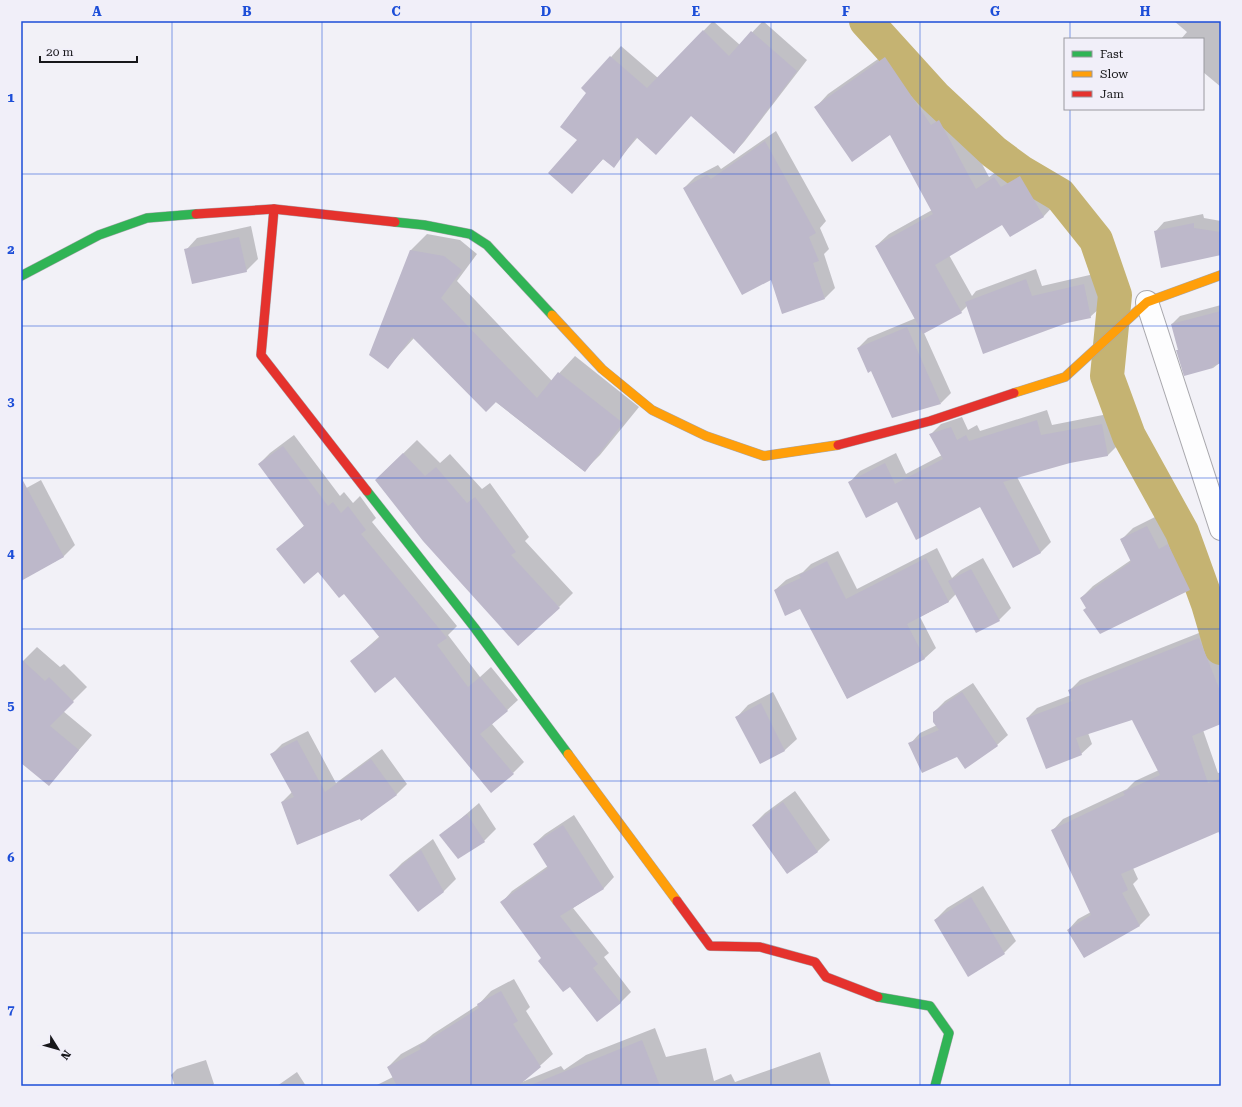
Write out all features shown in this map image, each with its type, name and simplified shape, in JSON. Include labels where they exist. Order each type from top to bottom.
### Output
[{"type":"street","points":[[274,209],[261,354],[474,627],[710,946],[760,947],[816,962],[826,977],[873,996],[930,1006],[949,1033],[935,1086]]},
{"type":"street","points":[[21,276],[99,235],[147,218],[274,209],[424,225],[470,234],[487,245],[602,369],[652,410],[706,436],[764,456],[826,448],[930,421],[1066,377],[1141,308],[1221,275]]},
{"type":"street","points":[[1141,308],[1221,529]]},
{"type":"building","points":[[703,30],[729,56],[751,31],[797,71],[734,154],[691,116],[656,155],[636,137],[614,168],[603,159],[572,194],[548,173],[577,140],[560,127],[586,93],[581,88],[610,56],[647,88]]},
{"type":"building","points":[[885,57],[931,125],[939,120],[976,189],[994,177],[1001,187],[1020,176],[1044,217],[1010,237],[1002,225],[935,265],[962,313],[923,334],[875,246],[933,214],[890,135],[852,162],[814,107]]},
{"type":"building","points":[[765,141],[816,233],[809,237],[819,261],[813,263],[825,299],[782,314],[771,280],[742,295],[683,188],[707,175],[711,179]]},
{"type":"building","points":[[1194,223],[1194,228],[1221,232],[1221,255],[1161,268],[1154,231]]},
{"type":"building","points":[[239,237],[247,272],[192,284],[184,249]]},
{"type":"building","points":[[410,250],[444,256],[462,270],[441,298],[537,398],[558,372],[623,423],[585,472],[496,402],[486,412],[412,337],[388,369],[369,355]]},
{"type":"building","points":[[1026,279],[1032,296],[1084,284],[1091,318],[1067,323],[983,354],[965,302]]},
{"type":"building","points":[[1221,311],[1221,363],[1212,366],[1213,368],[1184,376],[1176,350],[1178,350],[1171,324]]},
{"type":"building","points":[[907,327],[941,404],[892,418],[871,371],[868,373],[857,348]]},
{"type":"building","points":[[1037,420],[1041,435],[1102,424],[1108,456],[1070,463],[1003,482],[1041,553],[1013,568],[980,507],[916,540],[897,502],[866,518],[848,482],[885,463],[895,484],[943,459],[929,434],[951,427],[957,440],[966,435],[969,441]]},
{"type":"building","points":[[283,446],[328,506],[333,502],[341,513],[348,506],[366,530],[361,534],[447,638],[437,645],[468,687],[480,677],[508,711],[480,734],[514,774],[491,793],[395,677],[375,693],[350,661],[380,638],[344,594],[339,598],[318,572],[304,584],[276,549],[304,526],[258,464]]},
{"type":"building","points":[[403,453],[425,476],[436,467],[467,503],[475,497],[516,552],[511,555],[560,608],[518,646],[423,541],[375,480]]},
{"type":"building","points":[[21,477],[64,557],[21,581]]},
{"type":"building","points":[[1147,526],[1159,549],[1168,544],[1190,590],[1100,634],[1083,610],[1086,608],[1080,598],[1131,562],[1120,539]]},
{"type":"building","points":[[926,558],[949,602],[907,624],[925,659],[847,699],[800,609],[785,616],[774,590],[801,578],[799,575],[827,561],[846,599]]},
{"type":"building","points":[[971,569],[1000,621],[976,633],[948,581]]},
{"type":"building","points":[[1199,638],[1221,693],[1221,724],[1192,736],[1208,783],[1221,778],[1221,831],[1121,874],[1128,890],[1122,893],[1140,926],[1084,958],[1067,930],[1091,915],[1051,830],[1125,795],[1123,792],[1160,775],[1132,720],[1076,738],[1082,755],[1046,769],[1026,718],[1072,701],[1068,690]]},
{"type":"building","points":[[21,659],[45,681],[49,677],[74,702],[50,726],[79,750],[49,786],[21,763]]},
{"type":"building","points":[[962,692],[998,746],[965,769],[957,757],[922,773],[908,743],[939,730],[933,722],[933,712]]},
{"type":"building","points":[[761,703],[785,751],[760,764],[735,717]]},
{"type":"building","points":[[297,740],[325,792],[371,759],[397,795],[361,821],[360,819],[297,845],[281,802],[294,797],[270,754]]},
{"type":"building","points":[[783,802],[818,852],[787,874],[752,825]]},
{"type":"building","points":[[467,814],[485,842],[458,859],[439,835]]},
{"type":"building","points":[[563,825],[604,889],[560,916],[598,964],[593,968],[621,1003],[597,1022],[570,987],[563,992],[538,961],[541,958],[500,902],[548,868],[533,844]]},
{"type":"building","points":[[421,850],[444,892],[418,912],[389,875]]},
{"type":"building","points":[[971,897],[1005,954],[968,977],[934,920]]},
{"type":"building","points":[[501,991],[518,1021],[513,1024],[541,1067],[518,1086],[397,1086],[387,1067],[421,1049],[419,1046],[479,1008],[477,1004]]},
{"type":"building","points":[[642,1040],[660,1086],[531,1086],[531,1085]]},
{"type":"waterway","points":[[866,21],[935,97],[994,152],[1021,172],[1060,195],[1096,240],[1115,295],[1107,376],[1129,436],[1182,532],[1208,604],[1221,648]]},
{"type":"traffic: fast","points":[[21,276],[99,235],[147,218],[196,214]]},
{"type":"traffic: fast","points":[[395,222],[424,225],[470,234],[487,245],[552,315]]},
{"type":"traffic: fast","points":[[367,491],[474,627],[568,754]]},
{"type":"traffic: fast","points":[[878,997],[930,1006],[949,1033],[935,1086]]},
{"type":"traffic: slow","points":[[1014,393],[1065,377],[1147,302],[1221,275]]},
{"type":"traffic: slow","points":[[552,315],[602,369],[652,410],[706,436],[764,456],[838,445]]},
{"type":"traffic: slow","points":[[568,754],[677,901]]},
{"type":"traffic: jam","points":[[274,209],[261,355],[367,491]]},
{"type":"traffic: jam","points":[[196,214],[274,209],[395,222]]},
{"type":"traffic: jam","points":[[838,445],[930,421],[1014,393]]},
{"type":"traffic: jam","points":[[677,901],[710,946],[760,947],[815,962],[826,977],[878,997]]}]
